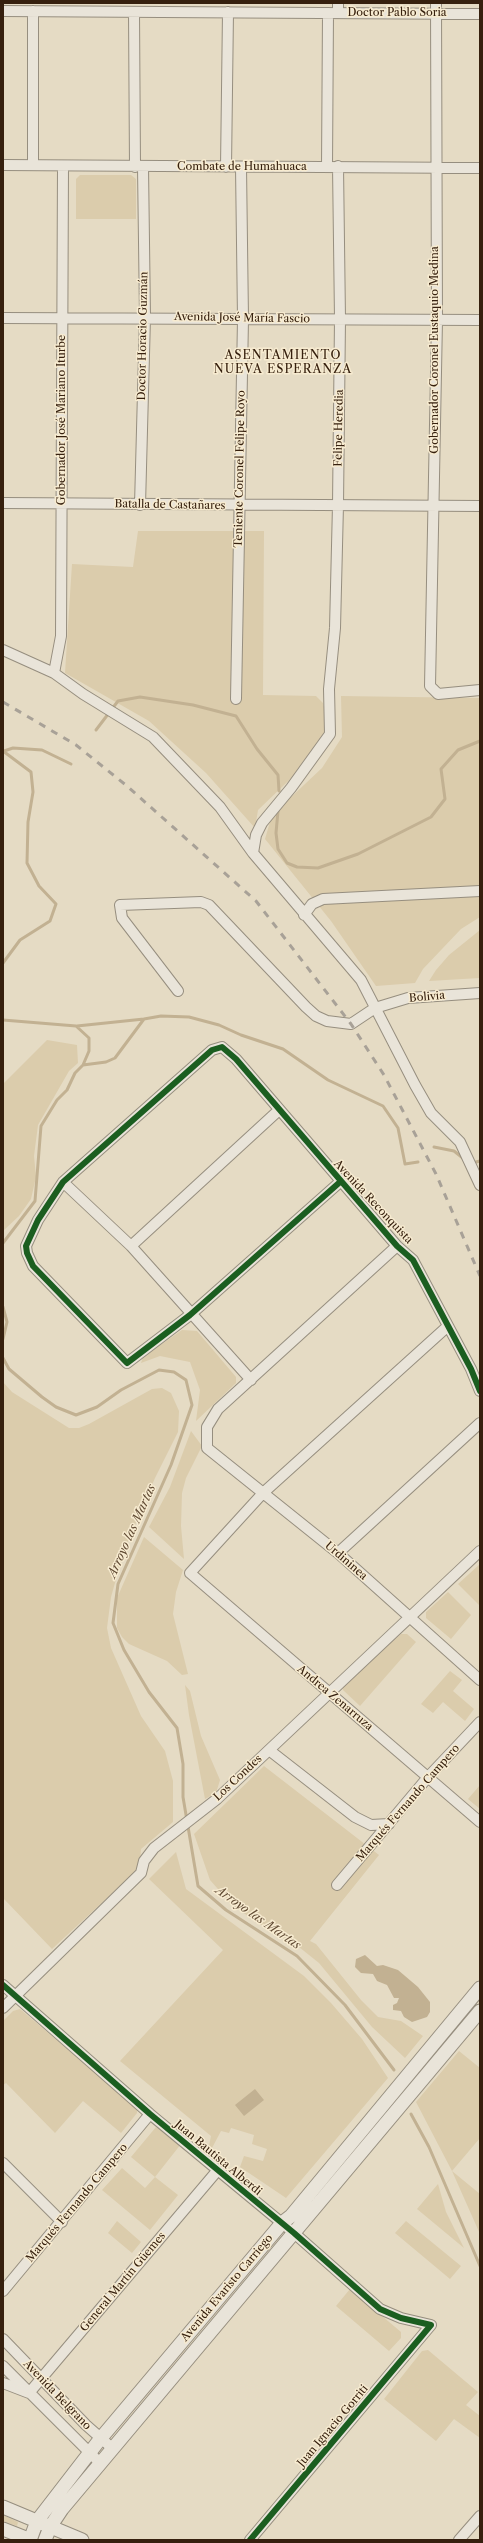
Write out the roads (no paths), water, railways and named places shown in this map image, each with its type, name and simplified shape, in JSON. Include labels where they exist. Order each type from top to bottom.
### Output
[{"type":"street","name":"Doctor Pablo Soria","points":[[3,11],[33,11],[91,7],[134,12],[228,12],[436,8],[480,14]]},
{"type":"street","name":"Gobernador Coronel Eustaquio Medina","points":[[436,8],[435,168],[437,320],[430,686],[438,694],[480,690]]},
{"type":"street","points":[[327,167],[335,10]]},
{"type":"street","points":[[33,11],[33,166]]},
{"type":"street","name":"Doctor Horacio Guzmán","points":[[134,12],[145,317],[140,505]]},
{"type":"street","points":[[226,167],[228,12]]},
{"type":"street","name":"Combate de Humahuaca","points":[[3,165],[480,168]]},
{"type":"street","name":"Gobernador José Mariano Iturbe","points":[[54,673],[61,636],[63,166]]},
{"type":"street","name":"Felipe Heredia","points":[[253,853],[256,835],[262,823],[327,741],[330,734],[329,689],[335,628],[338,505],[340,319],[338,166]]},
{"type":"street","name":"Teniente Coronel Felipe Royo","points":[[236,699],[243,319],[241,167]]},
{"type":"street","name":"Avenida José María Fascio","points":[[3,318],[145,317],[480,320]]},
{"type":"street","name":"Batalla de Castañares","points":[[3,503],[240,506],[480,506]]},
{"type":"street","points":[[3,650],[54,673],[83,694],[153,737],[220,807],[253,853],[304,916],[361,980],[431,1113],[460,1142],[480,1185]]},
{"type":"street","points":[[304,916],[312,904],[323,899],[480,891]]},
{"type":"street","name":"Bolivia","points":[[178,991],[122,918],[120,905],[205,904],[316,1016],[327,1021],[351,1024],[375,1008],[408,998],[479,994]]},
{"type":"street","name":"Avenida Reconquista","points":[[63,1182],[212,1050],[222,1047],[236,1059],[340,1182],[397,1246],[413,1260],[480,1391]]},
{"type":"street","points":[[131,1246],[279,1110]]},
{"type":"street","points":[[340,1182],[190,1315],[127,1363],[33,1266],[27,1253],[26,1246],[38,1220],[63,1182],[131,1246],[190,1315],[251,1380],[397,1246]]},
{"type":"street","points":[[263,1493],[448,1326]]},
{"type":"street","name":"Urdininea","points":[[251,1380],[218,1409],[208,1427],[207,1448],[338,1553],[480,1680]]},
{"type":"street","points":[[338,1553],[480,1423]]},
{"type":"street","name":"Andrea Zenarruza","points":[[263,1493],[190,1573],[480,1822]]},
{"type":"street","name":"Los Condes","points":[[3,2008],[141,1874],[144,1861],[154,1848],[217,1799],[480,1551]]},
{"type":"street","name":"Marqués Fernando Campero","points":[[337,1885],[428,1777],[480,1722]]},
{"type":"street","points":[[269,1750],[355,1817],[371,1825],[389,1824]]},
{"type":"street","name":"Juan Bautista Alberdi","points":[[3,1985],[150,2114],[217,2171],[294,2233],[380,2309],[401,2318],[431,2325]]},
{"type":"street","name":"Avenida Evaristo Carriego","points":[[30,2540],[37,2520],[101,2438],[282,2223],[291,2216],[480,1988]]},
{"type":"street","name":"Avenida Evaristo Carriego","points":[[45,2540],[50,2527],[112,2448],[480,2011]]},
{"type":"street","name":"Marqués Fernando Campero","points":[[3,2291],[62,2222],[150,2114]]},
{"type":"street","points":[[3,2163],[62,2222]]},
{"type":"street","name":"General Martín Güemes","points":[[30,2393],[40,2378],[217,2171]]},
{"type":"street","name":"Juan Ignacio Gorriti","points":[[250,2540],[431,2325]]},
{"type":"street","name":"Avenida Belgrano","points":[[3,2339],[40,2378],[112,2448]]},
{"type":"street","name":"Avenida Belgrano","points":[[3,2366],[100,2463]]},
{"type":"street","points":[[3,2383],[30,2393]]},
{"type":"street","points":[[3,2507],[82,2540]]},
{"type":"street","points":[[459,2540],[480,2516]]},
{"type":"street","points":[[3,2529],[30,2540]]},
{"type":"waterway","points":[[96,730],[118,701],[140,697],[193,705],[236,716],[257,749],[278,775],[279,791]]},
{"type":"waterway","points":[[278,811],[276,833],[278,849],[287,863],[297,867],[318,868],[358,854],[431,817],[445,799],[441,769],[458,750],[480,741]]},
{"type":"waterway","points":[[4,751],[13,748],[42,750],[71,764]]},
{"type":"waterway","name":"Arroyo las Martas","points":[[3,751],[31,772],[33,792],[28,822],[27,863],[39,886],[56,904],[50,921],[20,940],[3,963]]},
{"type":"waterway","points":[[83,1065],[106,1062],[115,1058],[144,1019],[161,1016],[189,1017],[219,1025],[241,1035],[283,1049],[328,1080],[383,1106],[398,1128],[405,1164],[418,1162]]},
{"type":"waterway","points":[[77,1026],[144,1019]]},
{"type":"waterway","name":"Arroyo las Martas","points":[[3,1020],[76,1026],[89,1038],[89,1051],[83,1065],[75,1073],[67,1090],[57,1100],[41,1126],[35,1201],[3,1243]]},
{"type":"waterway","points":[[434,1147],[454,1151],[464,1159]]},
{"type":"waterway","points":[[472,1163],[480,1161]]},
{"type":"waterway","name":"Arroyo las Martas","points":[[3,1307],[7,1322],[3,1339]]},
{"type":"waterway","name":"Arroyo las Martas","points":[[3,1358],[9,1369],[42,1397],[56,1407],[76,1415],[97,1407],[121,1390],[159,1370],[174,1372],[186,1380],[192,1405],[171,1465],[118,1584],[113,1623],[124,1650],[149,1692],[177,1728],[183,1764],[183,1797],[198,1886],[226,1910],[297,1956],[345,2005],[394,2070]]},
{"type":"waterway","name":"Arroyo las Martas","points":[[411,2114],[429,2147],[480,2266]]},
{"type":"railway","points":[[3,702],[76,745],[127,786],[256,901],[351,1024],[384,1075],[436,1174],[480,1276]]},
{"type":"district","name":"ASENTAMIENTO NUEVA ESPERANZA","points":[[283,363]]}]
